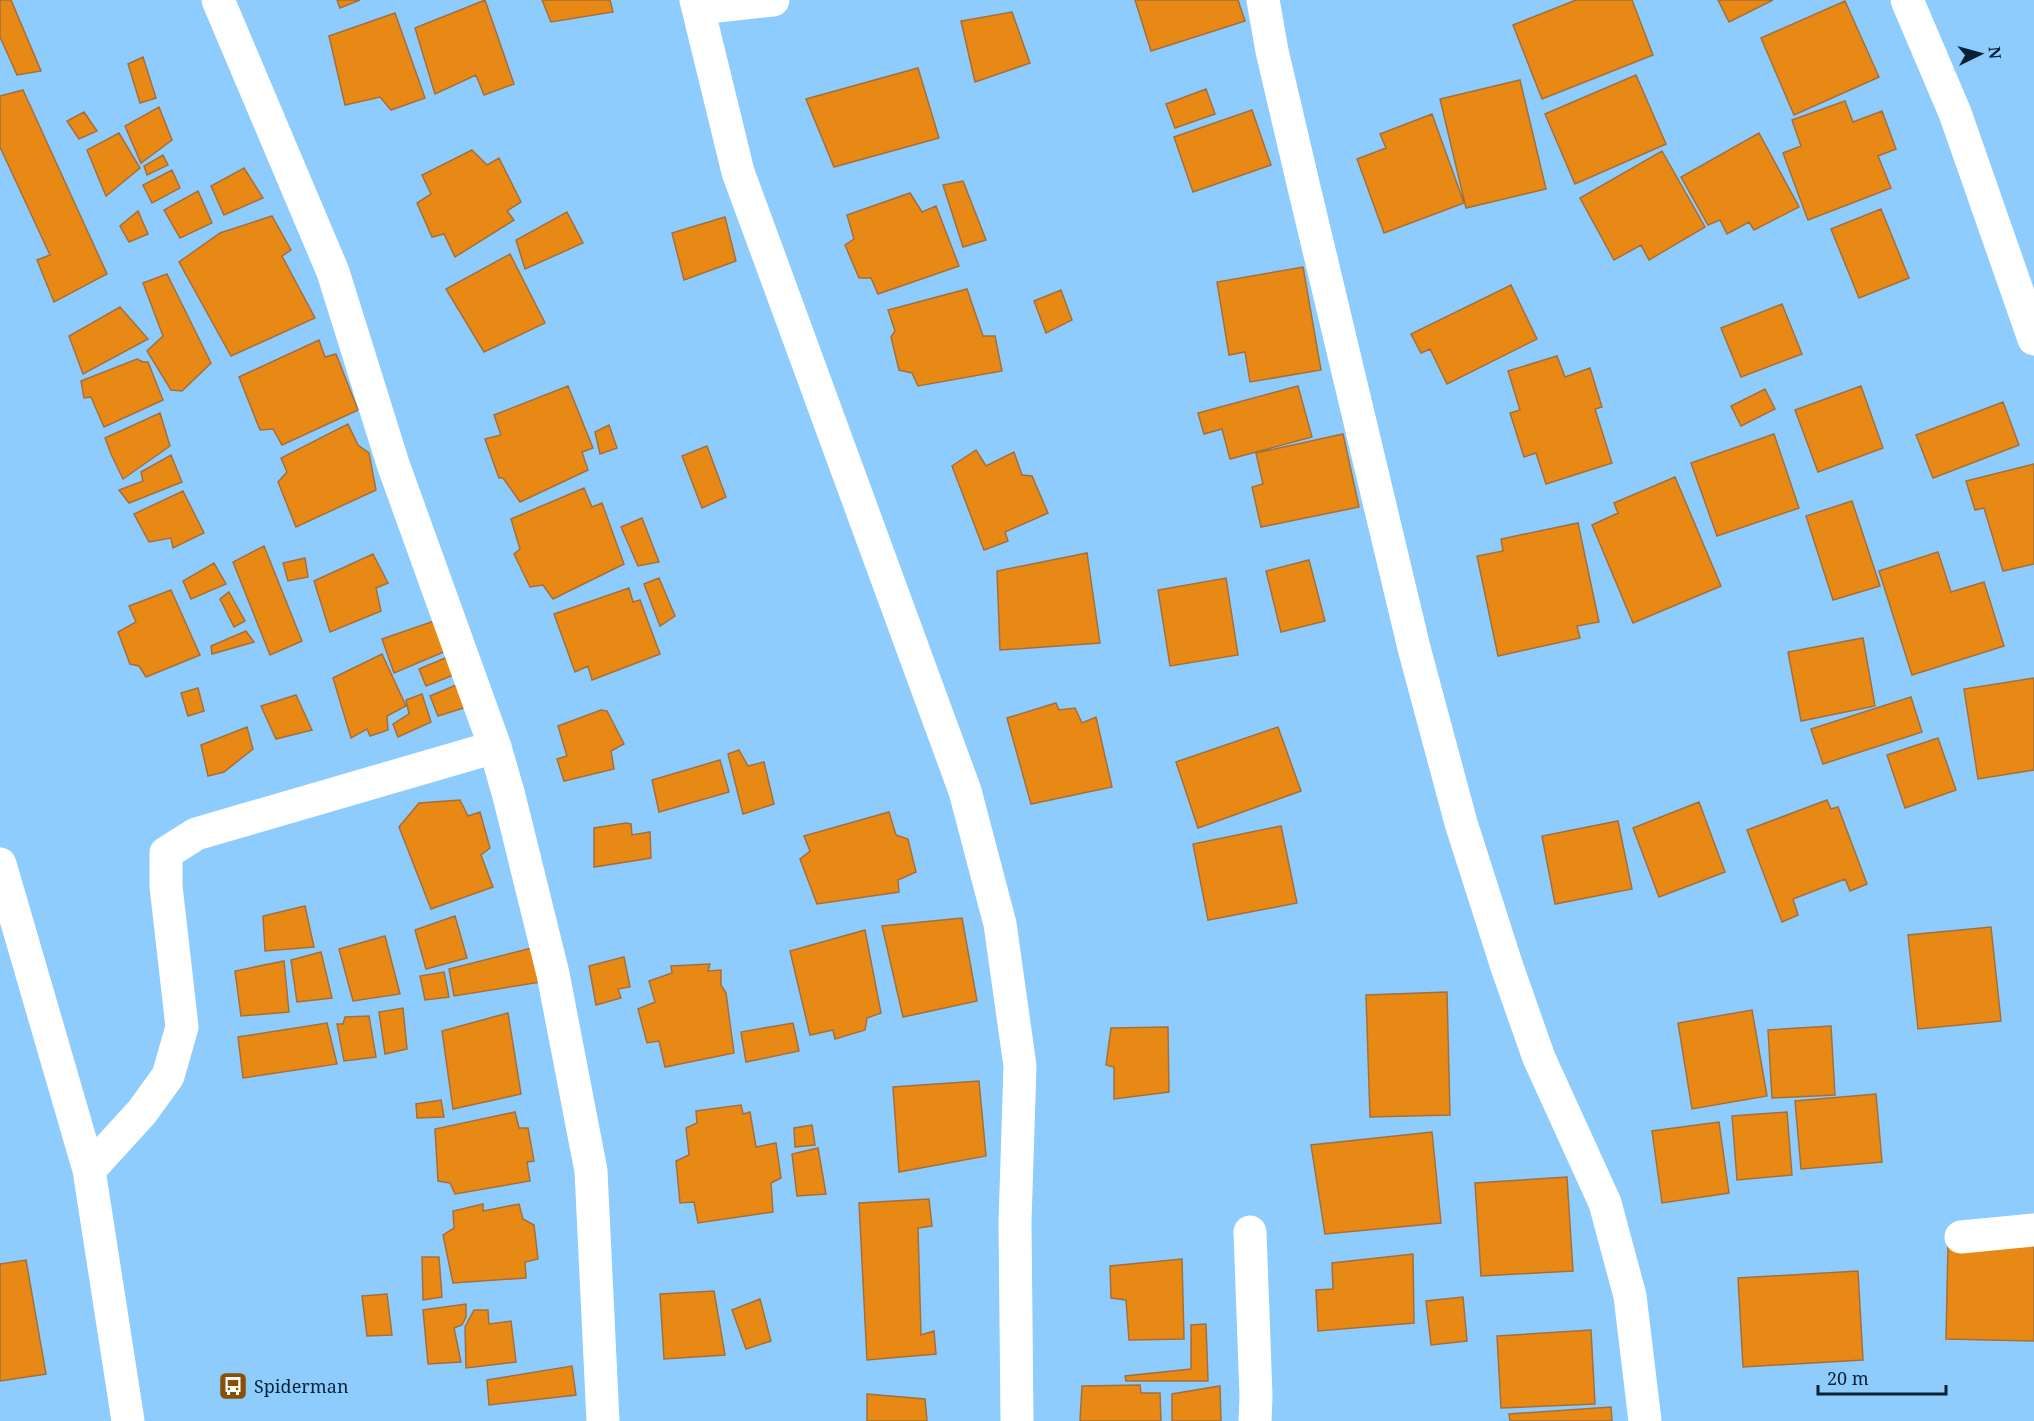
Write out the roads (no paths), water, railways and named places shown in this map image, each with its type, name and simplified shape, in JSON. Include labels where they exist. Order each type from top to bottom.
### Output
[{"type":"street","points":[[218,0],[333,272],[393,464],[495,747],[509,796],[553,974],[591,1171],[603,1421]]},
{"type":"street","points":[[773,0],[698,4],[738,172],[965,791],[1000,924],[1020,1066],[1015,1222],[1017,1421]]},
{"type":"street","points":[[1263,0],[1272,51],[1414,648],[1461,823],[1539,1058],[1605,1203],[1630,1296],[1645,1421]]},
{"type":"street","points":[[1907,0],[1955,113],[2034,339]]},
{"type":"street","points":[[89,1170],[142,1112],[168,1076],[182,1027],[166,886],[166,853],[196,834],[495,747]]},
{"type":"street","points":[[0,864],[5,900],[89,1170],[128,1421]]},
{"type":"street","points":[[1961,1237],[2034,1230]]},
{"type":"street","points":[[1250,1232],[1255,1421]]},
{"type":"place","name":"Spiderman","points":[[233,1386]]}]
